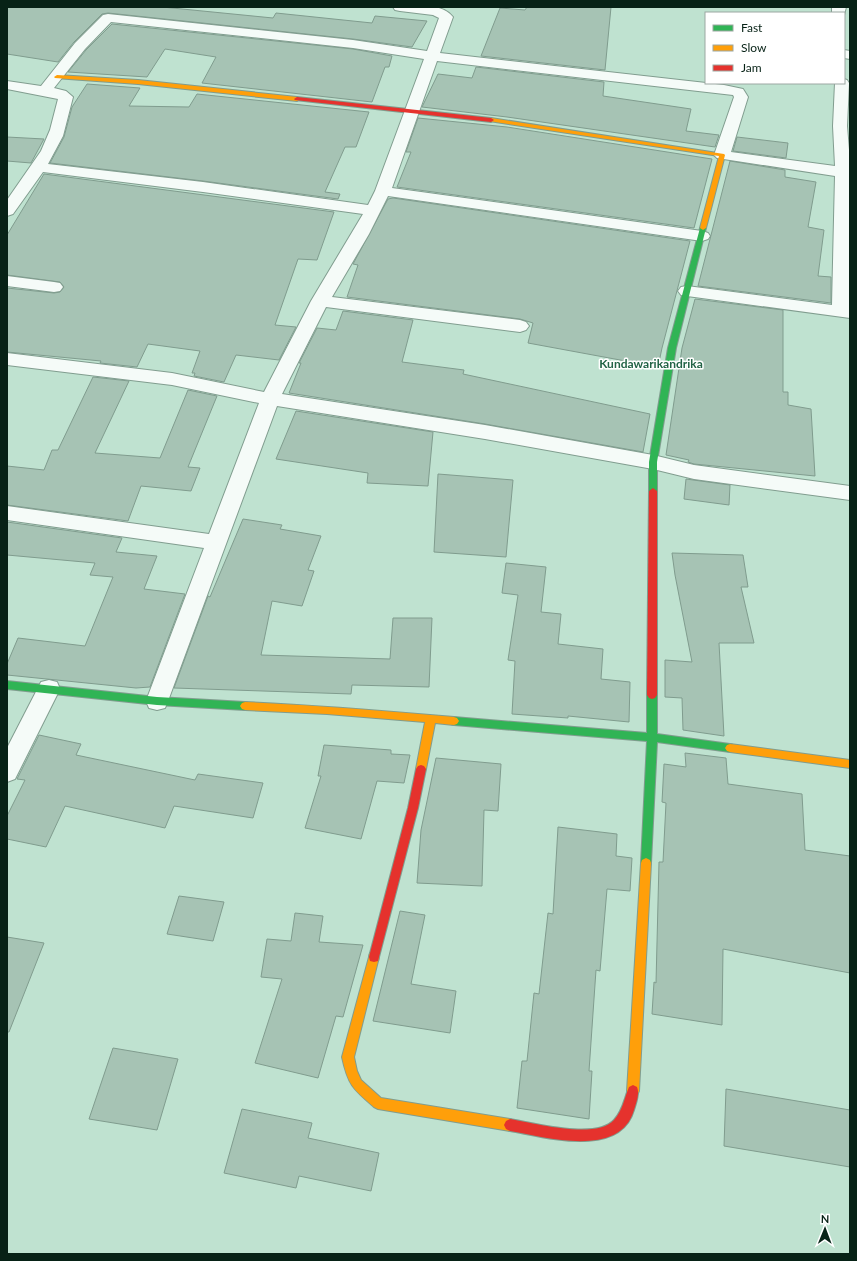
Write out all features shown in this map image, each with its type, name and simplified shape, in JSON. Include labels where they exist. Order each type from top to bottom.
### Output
[{"type":"street","points":[[45,91],[80,46],[118,7]]},
{"type":"street","points":[[157,701],[215,542],[270,399],[320,301],[373,211],[383,191],[446,17],[437,11],[400,7]]},
{"type":"street","points":[[108,18],[353,44],[432,56],[615,76],[738,92],[741,97],[734,115],[731,132],[722,155],[672,348],[654,462],[652,737],[635,1069],[629,1114],[620,1125],[607,1133],[580,1136],[378,1103],[357,1086],[348,1067],[350,1049],[413,808],[431,718]]},
{"type":"street","points":[[57,77],[146,83],[507,122],[843,172]]},
{"type":"street","points":[[687,291],[845,313],[843,172],[845,126],[842,84]]},
{"type":"street","points":[[7,85],[61,94],[66,97],[54,140],[39,167],[7,211]]},
{"type":"street","points":[[39,167],[203,187],[373,211]]},
{"type":"street","points":[[383,191],[702,236]]},
{"type":"street","points":[[7,281],[54,287]]},
{"type":"street","points":[[320,301],[520,326]]},
{"type":"street","points":[[7,359],[172,379],[270,399],[485,432],[654,462],[694,472],[850,494]]},
{"type":"street","points":[[7,513],[215,542]]},
{"type":"street","points":[[7,684],[157,701],[327,710],[652,737],[850,764]]},
{"type":"street","points":[[7,772],[49,689]]},
{"type":"building","points":[[7,7],[162,7],[273,18],[276,13],[372,23],[375,16],[427,21],[412,47],[353,39],[108,13],[102,14],[74,42],[58,62],[7,54]]},
{"type":"building","points":[[527,7],[611,7],[605,70],[481,56],[500,8],[525,10]]},
{"type":"building","points":[[112,24],[353,49],[392,56],[389,67],[385,67],[372,102],[202,83],[216,57],[165,49],[147,77],[68,72],[86,50]]},
{"type":"building","points":[[476,67],[604,82],[603,96],[691,109],[686,131],[719,135],[715,147],[507,117],[422,107],[438,74],[472,78]]},
{"type":"building","points":[[87,84],[140,88],[129,106],[189,107],[197,94],[369,112],[356,147],[345,147],[325,192],[340,194],[338,199],[50,163],[64,137],[72,107]]},
{"type":"building","points":[[418,118],[507,127],[712,159],[694,228],[397,187],[411,152],[406,152]]},
{"type":"building","points":[[7,137],[44,139],[31,163],[7,161]]},
{"type":"building","points":[[737,137],[788,143],[786,158],[733,151]]},
{"type":"building","points":[[730,161],[785,170],[785,177],[816,182],[808,227],[824,230],[818,276],[831,277],[831,303],[698,286]]},
{"type":"building","points":[[44,174],[334,212],[317,260],[298,259],[275,325],[296,327],[279,360],[236,355],[224,382],[194,376],[195,373],[192,373],[200,351],[148,344],[137,367],[100,363],[101,361],[7,352],[7,288],[54,293],[60,292],[64,287],[60,282],[7,275],[7,235]]},
{"type":"building","points":[[393,198],[690,241],[658,367],[528,343],[533,323],[520,319],[347,297],[358,265],[353,264],[388,199]]},
{"type":"building","points":[[695,299],[783,310],[783,392],[788,392],[788,405],[811,409],[815,476],[694,464],[688,462],[689,460],[666,455],[682,348]]},
{"type":"building","points":[[343,311],[413,320],[402,362],[464,370],[463,374],[650,414],[643,452],[485,424],[289,393],[301,363],[299,363],[317,328],[336,330]]},
{"type":"building","points":[[93,377],[129,381],[95,453],[160,458],[188,390],[217,396],[188,467],[200,468],[191,491],[141,486],[128,521],[7,505],[7,466],[44,470],[52,450],[58,450]]},
{"type":"building","points":[[296,411],[433,432],[428,486],[367,483],[368,473],[276,459]]},
{"type":"building","points":[[438,474],[513,480],[506,557],[434,552]]},
{"type":"building","points":[[686,479],[730,485],[729,505],[684,499]]},
{"type":"building","points":[[243,519],[282,525],[280,529],[321,536],[308,570],[314,571],[302,606],[272,601],[261,655],[390,659],[393,618],[432,618],[429,687],[352,685],[351,694],[174,688],[208,596],[210,597]]},
{"type":"building","points":[[7,522],[122,538],[116,552],[157,556],[144,589],[185,594],[150,687],[136,688],[7,675],[7,664],[18,638],[85,646],[113,577],[90,575],[95,563],[7,555]]},
{"type":"building","points":[[672,553],[743,555],[748,587],[741,587],[754,643],[719,643],[724,736],[683,730],[682,698],[665,697],[665,660],[692,662]]},
{"type":"building","points":[[506,563],[546,567],[541,612],[561,614],[558,644],[603,649],[601,679],[630,682],[629,722],[568,716],[568,718],[512,714],[515,661],[508,660],[518,595],[502,593]]},
{"type":"building","points":[[39,735],[81,744],[76,755],[195,780],[198,774],[263,783],[253,818],[174,806],[165,828],[65,806],[46,847],[7,839],[7,816],[25,780],[17,779]]},
{"type":"building","points":[[324,745],[391,750],[391,754],[410,755],[404,783],[377,781],[361,839],[305,828],[321,776],[318,776]]},
{"type":"building","points":[[685,753],[726,758],[728,784],[802,794],[805,850],[850,856],[850,973],[723,949],[722,1025],[652,1014],[654,982],[656,983],[659,862],[663,862],[666,803],[662,802],[664,764],[686,767]]},
{"type":"building","points":[[436,758],[501,764],[498,811],[484,810],[482,886],[417,883],[421,830]]},
{"type":"building","points":[[558,827],[617,834],[616,856],[632,858],[630,891],[607,889],[600,971],[596,970],[589,1071],[592,1071],[589,1119],[517,1108],[522,1061],[527,1061],[534,993],[539,994],[548,913],[553,914]]},
{"type":"building","points":[[179,896],[224,902],[213,941],[167,934]]},
{"type":"building","points":[[400,911],[425,915],[411,984],[456,991],[450,1033],[373,1021]]},
{"type":"building","points":[[295,913],[323,916],[319,942],[363,945],[343,1017],[336,1016],[318,1078],[255,1063],[282,979],[261,977],[267,939],[291,941]]},
{"type":"building","points":[[7,937],[44,943],[9,1032],[7,1032]]},
{"type":"building","points":[[113,1048],[178,1059],[157,1130],[89,1119]]},
{"type":"building","points":[[726,1089],[850,1110],[850,1167],[724,1146]]},
{"type":"building","points":[[242,1109],[312,1123],[308,1138],[379,1153],[371,1191],[299,1176],[296,1188],[224,1173]]},
{"type":"traffic: fast","points":[[653,491],[653,462],[672,348],[703,228]]},
{"type":"traffic: fast","points":[[7,685],[157,701],[245,706]]},
{"type":"traffic: fast","points":[[646,863],[652,737],[652,695]]},
{"type":"traffic: fast","points":[[454,721],[652,737],[730,748]]},
{"type":"traffic: slow","points":[[57,77],[138,82],[297,99]]},
{"type":"traffic: slow","points":[[491,120],[722,155],[703,228]]},
{"type":"traffic: slow","points":[[245,706],[327,710],[454,721]]},
{"type":"traffic: slow","points":[[421,769],[431,718]]},
{"type":"traffic: slow","points":[[730,748],[850,764]]},
{"type":"traffic: slow","points":[[633,1091],[646,863]]},
{"type":"traffic: slow","points":[[374,957],[348,1057],[351,1072],[357,1084],[378,1103],[510,1125]]},
{"type":"traffic: jam","points":[[297,99],[491,120]]},
{"type":"traffic: jam","points":[[652,695],[653,491]]},
{"type":"traffic: jam","points":[[374,957],[413,808],[421,769]]},
{"type":"traffic: jam","points":[[510,1125],[567,1135],[586,1136],[603,1133],[617,1126],[628,1112],[633,1091]]},
{"type":"district","name":"Kundawarikandrika","points":[[651,363]]}]
